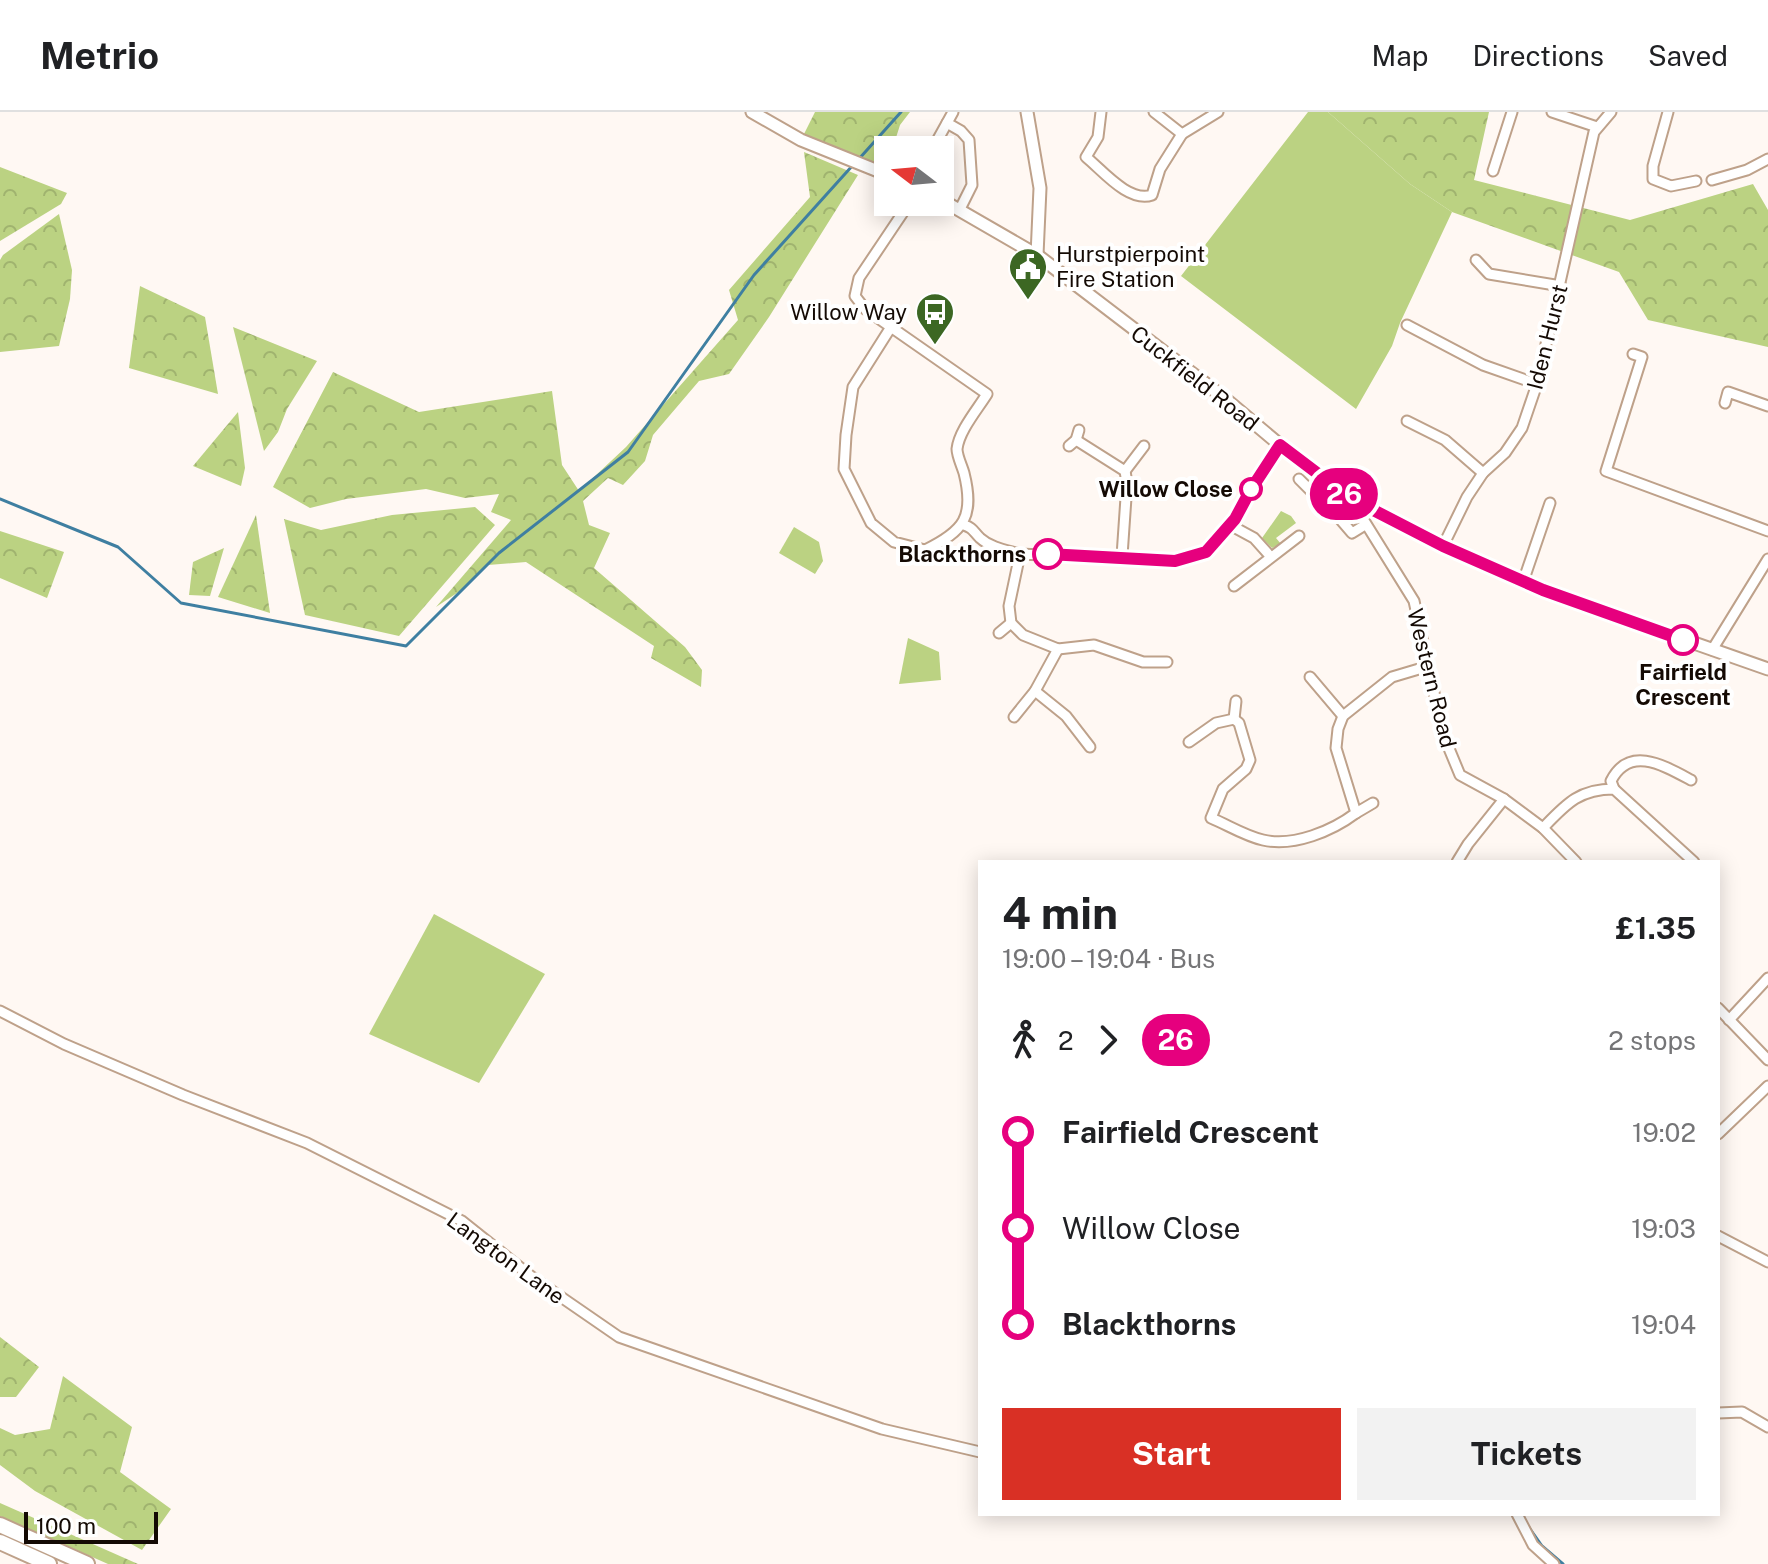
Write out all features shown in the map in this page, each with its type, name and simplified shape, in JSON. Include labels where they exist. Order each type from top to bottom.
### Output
[{"type":"highway","points":[[0,1525],[87,1564]]},
{"type":"highway","points":[[0,1542],[49,1564]]},
{"type":"street","points":[[752,112],[801,140],[874,169]]},
{"type":"street","points":[[940,136],[953,112]]},
{"type":"street","points":[[1027,112],[1040,188],[1037,255]]},
{"type":"street","points":[[1101,112],[1098,137],[1086,157],[1131,194],[1143,198],[1152,195],[1160,169],[1182,134],[1218,112]]},
{"type":"street","points":[[1154,112],[1182,134]]},
{"type":"street","points":[[1493,171],[1512,112]]},
{"type":"street","points":[[1552,112],[1597,127]]},
{"type":"street","points":[[1668,112],[1653,166],[1653,179],[1671,186],[1696,181]]},
{"type":"street","name":"Iden Hurst","points":[[1443,546],[1467,497],[1483,473],[1505,453],[1522,428],[1537,384],[1561,286],[1573,219],[1597,127],[1607,113]]},
{"type":"street","points":[[947,123],[969,140],[972,185],[960,209]]},
{"type":"street","points":[[1712,180],[1747,170],[1768,159]]},
{"type":"street","name":"Cuckfield Road","points":[[954,206],[1037,255],[1350,498],[1443,546],[1523,582],[1768,669]]},
{"type":"street","points":[[891,327],[853,387],[844,469],[871,523],[894,542],[925,550],[946,540],[964,525],[969,492],[957,450],[987,394],[891,327],[865,309],[855,296],[859,278],[901,216]]},
{"type":"street","points":[[1476,260],[1489,274],[1561,286]]},
{"type":"street","points":[[1407,325],[1483,365],[1537,384]]},
{"type":"street","points":[[1633,354],[1642,357],[1606,471],[1768,531]]},
{"type":"street","points":[[1725,403],[1728,392],[1768,406]]},
{"type":"street","points":[[1407,421],[1445,440],[1483,473]]},
{"type":"street","points":[[1075,439],[1125,471]]},
{"type":"street","points":[[964,525],[972,527],[980,537],[997,548],[1020,554],[1122,556],[1175,561],[1206,552],[1230,525],[1280,445]]},
{"type":"street","points":[[1122,556],[1127,483],[1125,471],[1144,446]]},
{"type":"street","points":[[1299,479],[1316,496],[1328,482]]},
{"type":"street","name":"Western Road","points":[[1350,498],[1414,601],[1443,734],[1460,775],[1504,799],[1543,828],[1574,860]]},
{"type":"street","points":[[1523,582],[1550,503]]},
{"type":"street","points":[[1340,519],[1352,533],[1365,525]]},
{"type":"street","points":[[1230,525],[1254,538],[1271,557]]},
{"type":"street","points":[[1234,586],[1299,536]]},
{"type":"street","points":[[1020,554],[1009,606],[1011,623],[1023,635],[1058,649],[1094,645],[1143,662],[1167,662]]},
{"type":"street","points":[[1712,650],[1768,559]]},
{"type":"street","points":[[999,633],[1011,623]]},
{"type":"street","points":[[1014,717],[1035,691],[1058,649]]},
{"type":"street","points":[[1356,813],[1336,748],[1343,716],[1392,677],[1429,666]]},
{"type":"street","points":[[1310,677],[1343,716]]},
{"type":"street","points":[[1035,691],[1066,716],[1090,747]]},
{"type":"street","points":[[1234,719],[1236,701]]},
{"type":"street","points":[[1193,743],[1216,723],[1234,719]]},
{"type":"street","points":[[1234,719],[1239,723],[1250,760],[1246,769],[1223,789],[1207,816],[1258,838],[1276,841],[1323,833],[1373,803]]},
{"type":"street","points":[[1691,780],[1656,761],[1624,763],[1611,781],[1614,789],[1692,860]]},
{"type":"street","points":[[1543,828],[1571,800],[1596,789],[1614,789]]},
{"type":"street","points":[[1458,860],[1504,799]]},
{"type":"street","points":[[1729,1020],[1768,978]]},
{"type":"street","points":[[1720,1010],[1768,1060]]},
{"type":"street","name":"Langton Lane","points":[[0,1011],[64,1044],[170,1090],[307,1143],[462,1221],[532,1277],[619,1337],[882,1429],[978,1452]]},
{"type":"street","points":[[1720,1132],[1768,1086]]},
{"type":"street","points":[[1720,1237],[1768,1262]]},
{"type":"street","points":[[1720,1413],[1742,1412],[1768,1427]]},
{"type":"street","points":[[1518,1516],[1533,1545],[1554,1564]]},
{"type":"green space","points":[[815,112],[910,112],[897,136],[874,136],[872,169],[801,140]]},
{"type":"green space","points":[[1308,112],[1328,112],[1410,184],[1452,212],[1392,346],[1356,409],[1181,276]]},
{"type":"green space","points":[[1328,112],[1489,112],[1474,180],[1630,220],[1753,184],[1768,210],[1768,347],[1648,320],[1619,272],[1452,212],[1410,184]]},
{"type":"green space","points":[[804,152],[858,175],[769,317],[729,374],[699,381],[653,435],[645,461],[623,485],[608,478],[583,501],[589,525],[610,533],[594,568],[685,647],[702,670],[701,687],[651,658],[654,646],[526,562],[488,565],[460,591],[436,607],[511,520],[491,512],[499,494],[465,498],[426,489],[346,499],[310,508],[273,487],[333,372],[419,412],[552,391],[562,465],[579,491],[626,447],[738,320],[729,290],[810,197]]},
{"type":"green space","points":[[0,167],[67,193],[61,204],[0,241]]},
{"type":"green space","points":[[59,214],[72,270],[70,299],[59,346],[0,352],[0,260]]},
{"type":"green space","points":[[140,286],[205,317],[218,394],[129,368]]},
{"type":"green space","points":[[233,327],[317,361],[287,409],[278,432],[264,451]]},
{"type":"green space","points":[[238,412],[245,468],[241,486],[193,466]]},
{"type":"green space","points":[[475,507],[495,525],[399,636],[305,615],[284,519],[321,530],[392,515]]},
{"type":"green space","points":[[1281,511],[1296,523],[1276,538],[1281,544],[1272,548],[1262,538]]},
{"type":"green space","points":[[256,515],[270,613],[218,597]]},
{"type":"green space","points":[[794,527],[819,542],[823,561],[815,574],[779,553]]},
{"type":"green space","points":[[0,531],[64,552],[47,598],[0,578]]},
{"type":"green space","points":[[224,548],[210,596],[189,595],[193,562]]},
{"type":"green space","points":[[908,638],[939,652],[941,680],[899,684]]},
{"type":"green space","points":[[434,914],[545,974],[479,1083],[369,1034]]},
{"type":"green space","points":[[0,1337],[39,1367],[16,1397],[0,1397]]},
{"type":"green space","points":[[63,1376],[132,1427],[120,1472],[171,1509],[142,1550],[35,1491],[0,1465],[0,1428],[15,1435],[50,1429]]},
{"type":"green space","points":[[0,1503],[138,1564],[108,1564],[0,1516]]},
{"type":"waterway","points":[[858,160],[901,112]]},
{"type":"waterway","points":[[0,499],[118,547],[181,603],[406,646],[499,553],[628,452],[754,275],[853,165]]},
{"type":"waterway","points":[[1528,1526],[1542,1546],[1563,1564]]},
{"type":"bus line","name":"26","points":[[1048,554],[1175,561],[1206,552],[1235,519],[1280,445],[1350,498],[1443,546],[1543,590],[1683,640]]},
{"type":"place","name":"Hurstpierpoint Fire Station","points":[[1028,301]]},
{"type":"place","name":"Willow Way","points":[[935,346]]},
{"type":"place","name":"Willow Close","points":[[1251,489]]},
{"type":"place","name":"Blackthorns","points":[[1048,554]]},
{"type":"place","name":"Fairfield Crescent","points":[[1683,640]]}]
